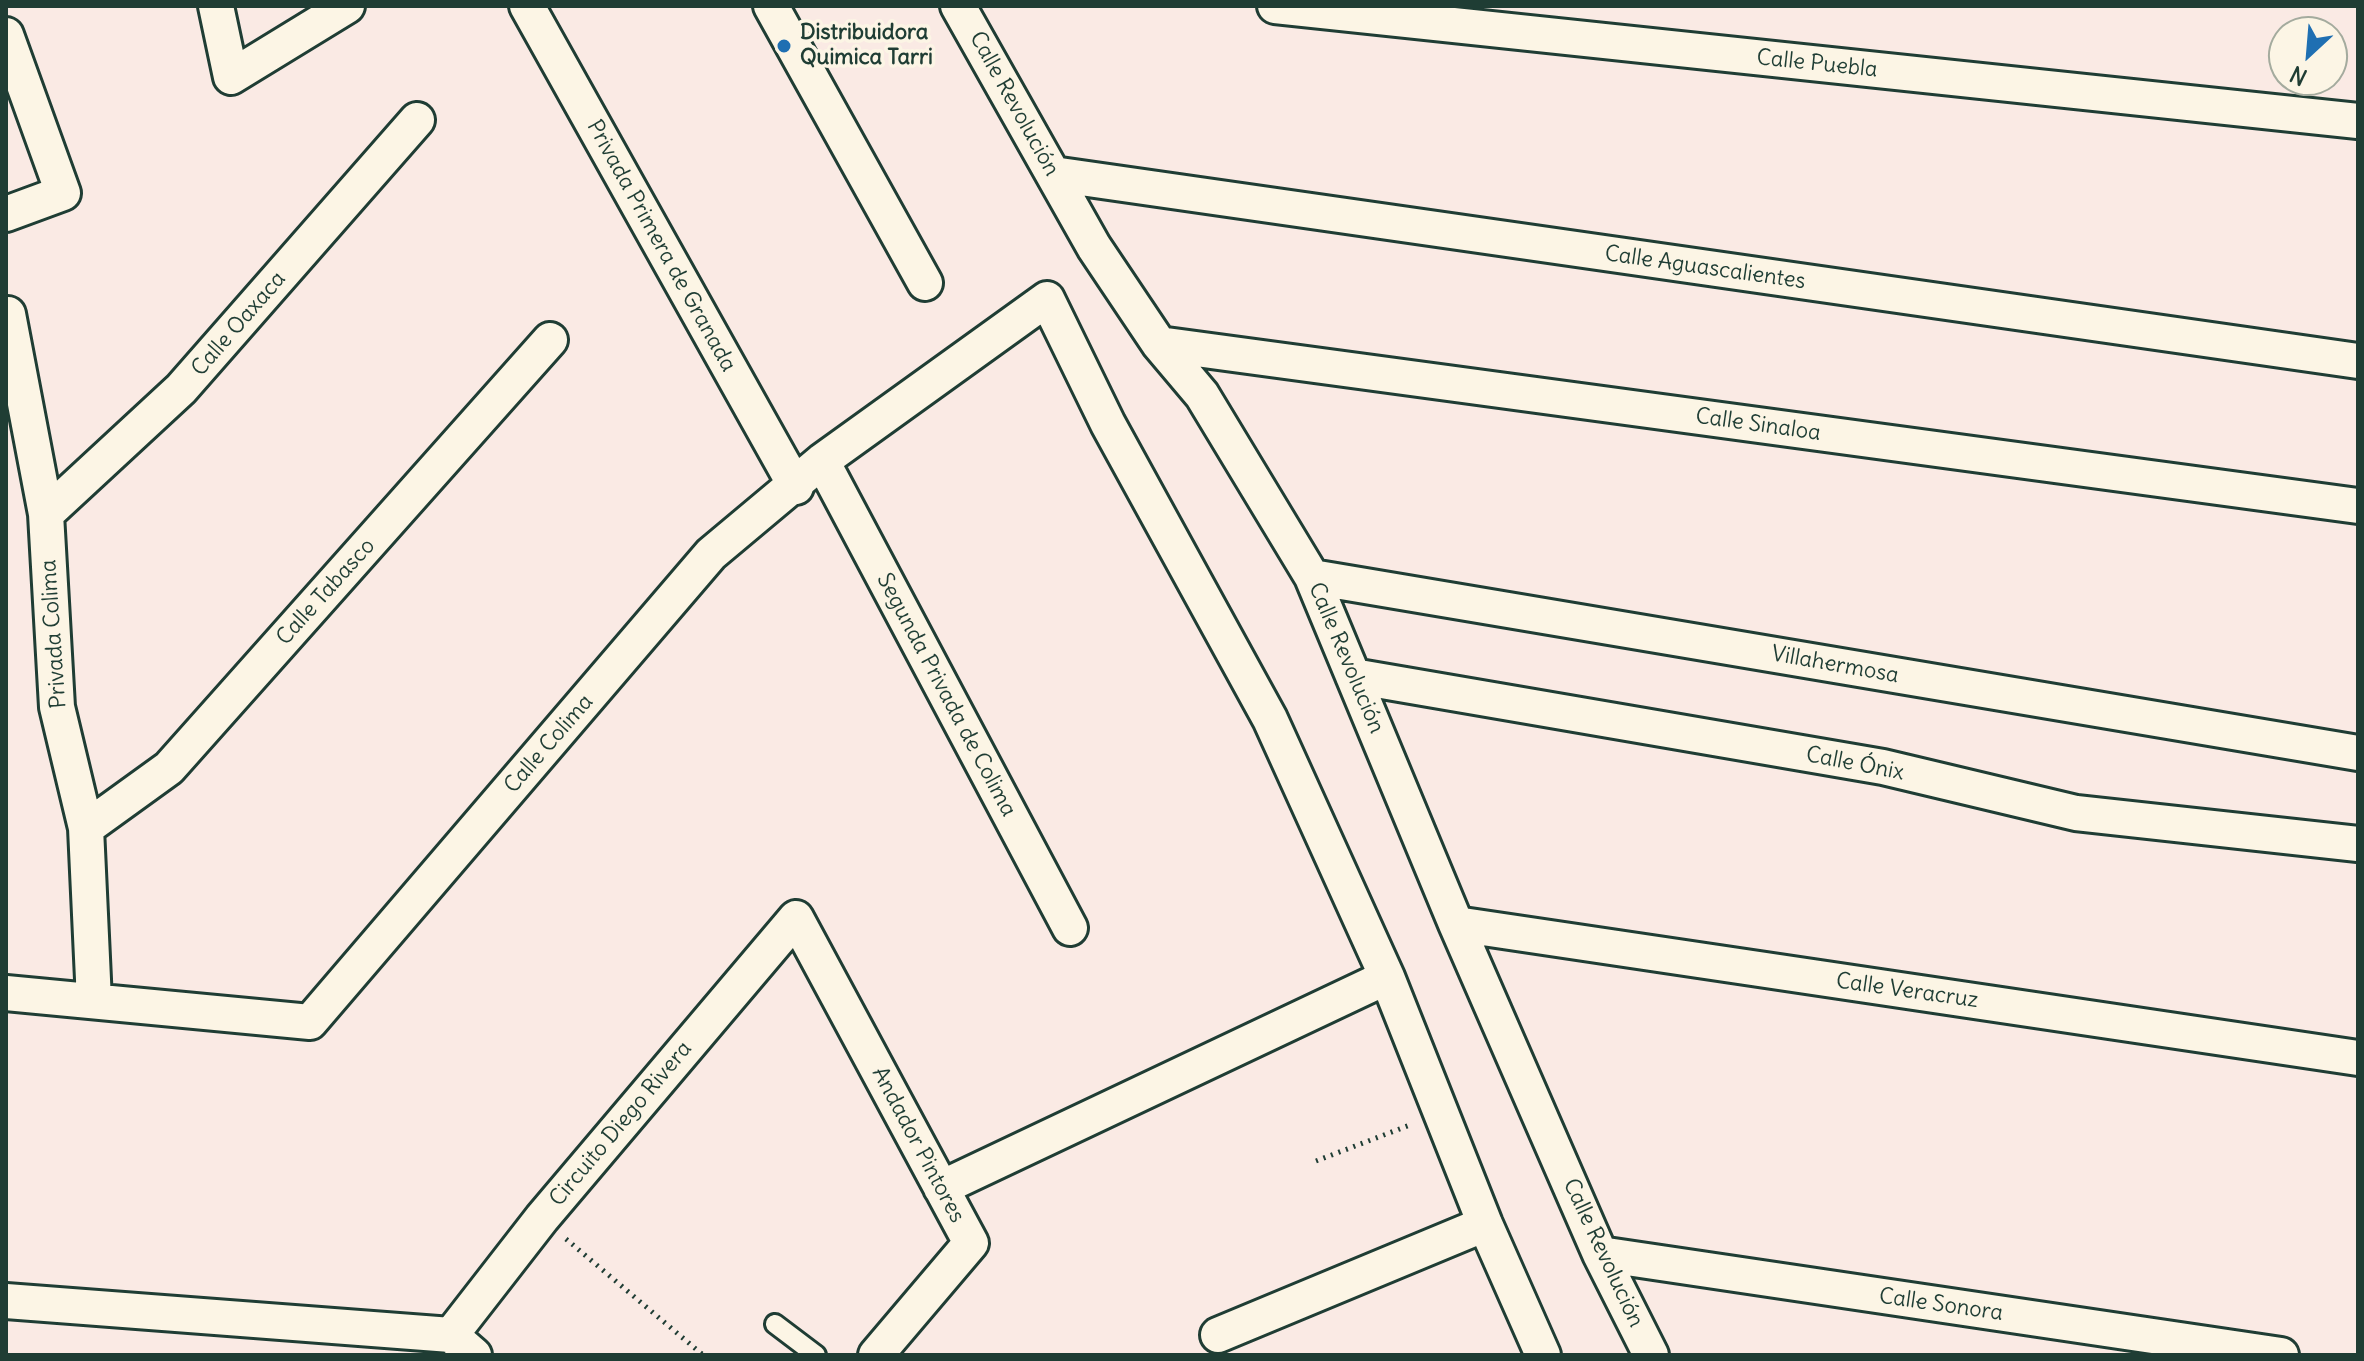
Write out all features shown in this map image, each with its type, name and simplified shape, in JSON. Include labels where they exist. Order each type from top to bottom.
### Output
[{"type":"street","points":[[216,6],[231,77],[347,6]]},
{"type":"street","name":"Privada Primera de Granada","points":[[527,6],[796,487]]},
{"type":"street","points":[[771,6],[925,283]]},
{"type":"street","name":"Calle Revolución","points":[[958,6],[1094,247],[1159,344],[1202,395],[1312,577],[1456,924],[1600,1254],[1651,1355]]},
{"type":"street","name":"Calle Puebla","points":[[1275,6],[2358,121]]},
{"type":"street","points":[[6,35],[63,193],[6,214]]},
{"type":"street","name":"Calle Oaxaca","points":[[46,514],[181,389],[417,120]]},
{"type":"street","name":"Calle Aguascalientes","points":[[1053,174],[2358,361]]},
{"type":"street","name":"Calle Colima","points":[[6,993],[310,1022],[711,554],[796,487],[822,461],[1047,299],[1108,424],[1270,719],[1387,977]]},
{"type":"street","name":"Privada Colima","points":[[8,314],[46,514],[57,707],[86,828],[94,1001]]},
{"type":"street","name":"Calle Tabasco","points":[[86,828],[169,768],[550,340]]},
{"type":"street","name":"Calle Sinaloa","points":[[1159,344],[2358,506]]},
{"type":"street","name":"Segunda Privada de Colima","points":[[822,461],[1070,928]]},
{"type":"street","name":"Villahermosa","points":[[1312,577],[2358,753]]},
{"type":"street","name":"Calle Ónix","points":[[1353,676],[1883,767],[2076,813],[2358,844]]},
{"type":"street","name":"Andador Pintores","points":[[796,918],[971,1243],[876,1355]]},
{"type":"street","name":"Circuito Diego Rivera","points":[[462,1345],[542,1218],[796,918]]},
{"type":"street","name":"Calle Veracruz","points":[[1456,924],[2358,1058]]},
{"type":"street","points":[[941,1188],[1387,977],[1485,1224],[1543,1355]]},
{"type":"street","points":[[1218,1335],[1485,1224]]},
{"type":"street","name":"Calle Sonora","points":[[1600,1254],[2281,1355]]},
{"type":"street","points":[[6,1301],[462,1345]]},
{"type":"lane","points":[[775,1324],[816,1355]]},
{"type":"path","points":[[1316,1161],[1441,1113]]},
{"type":"path","points":[[542,1218],[703,1355]]},
{"type":"place","name":"Distribuidora Quimica Tarri","points":[[784,46]]}]
